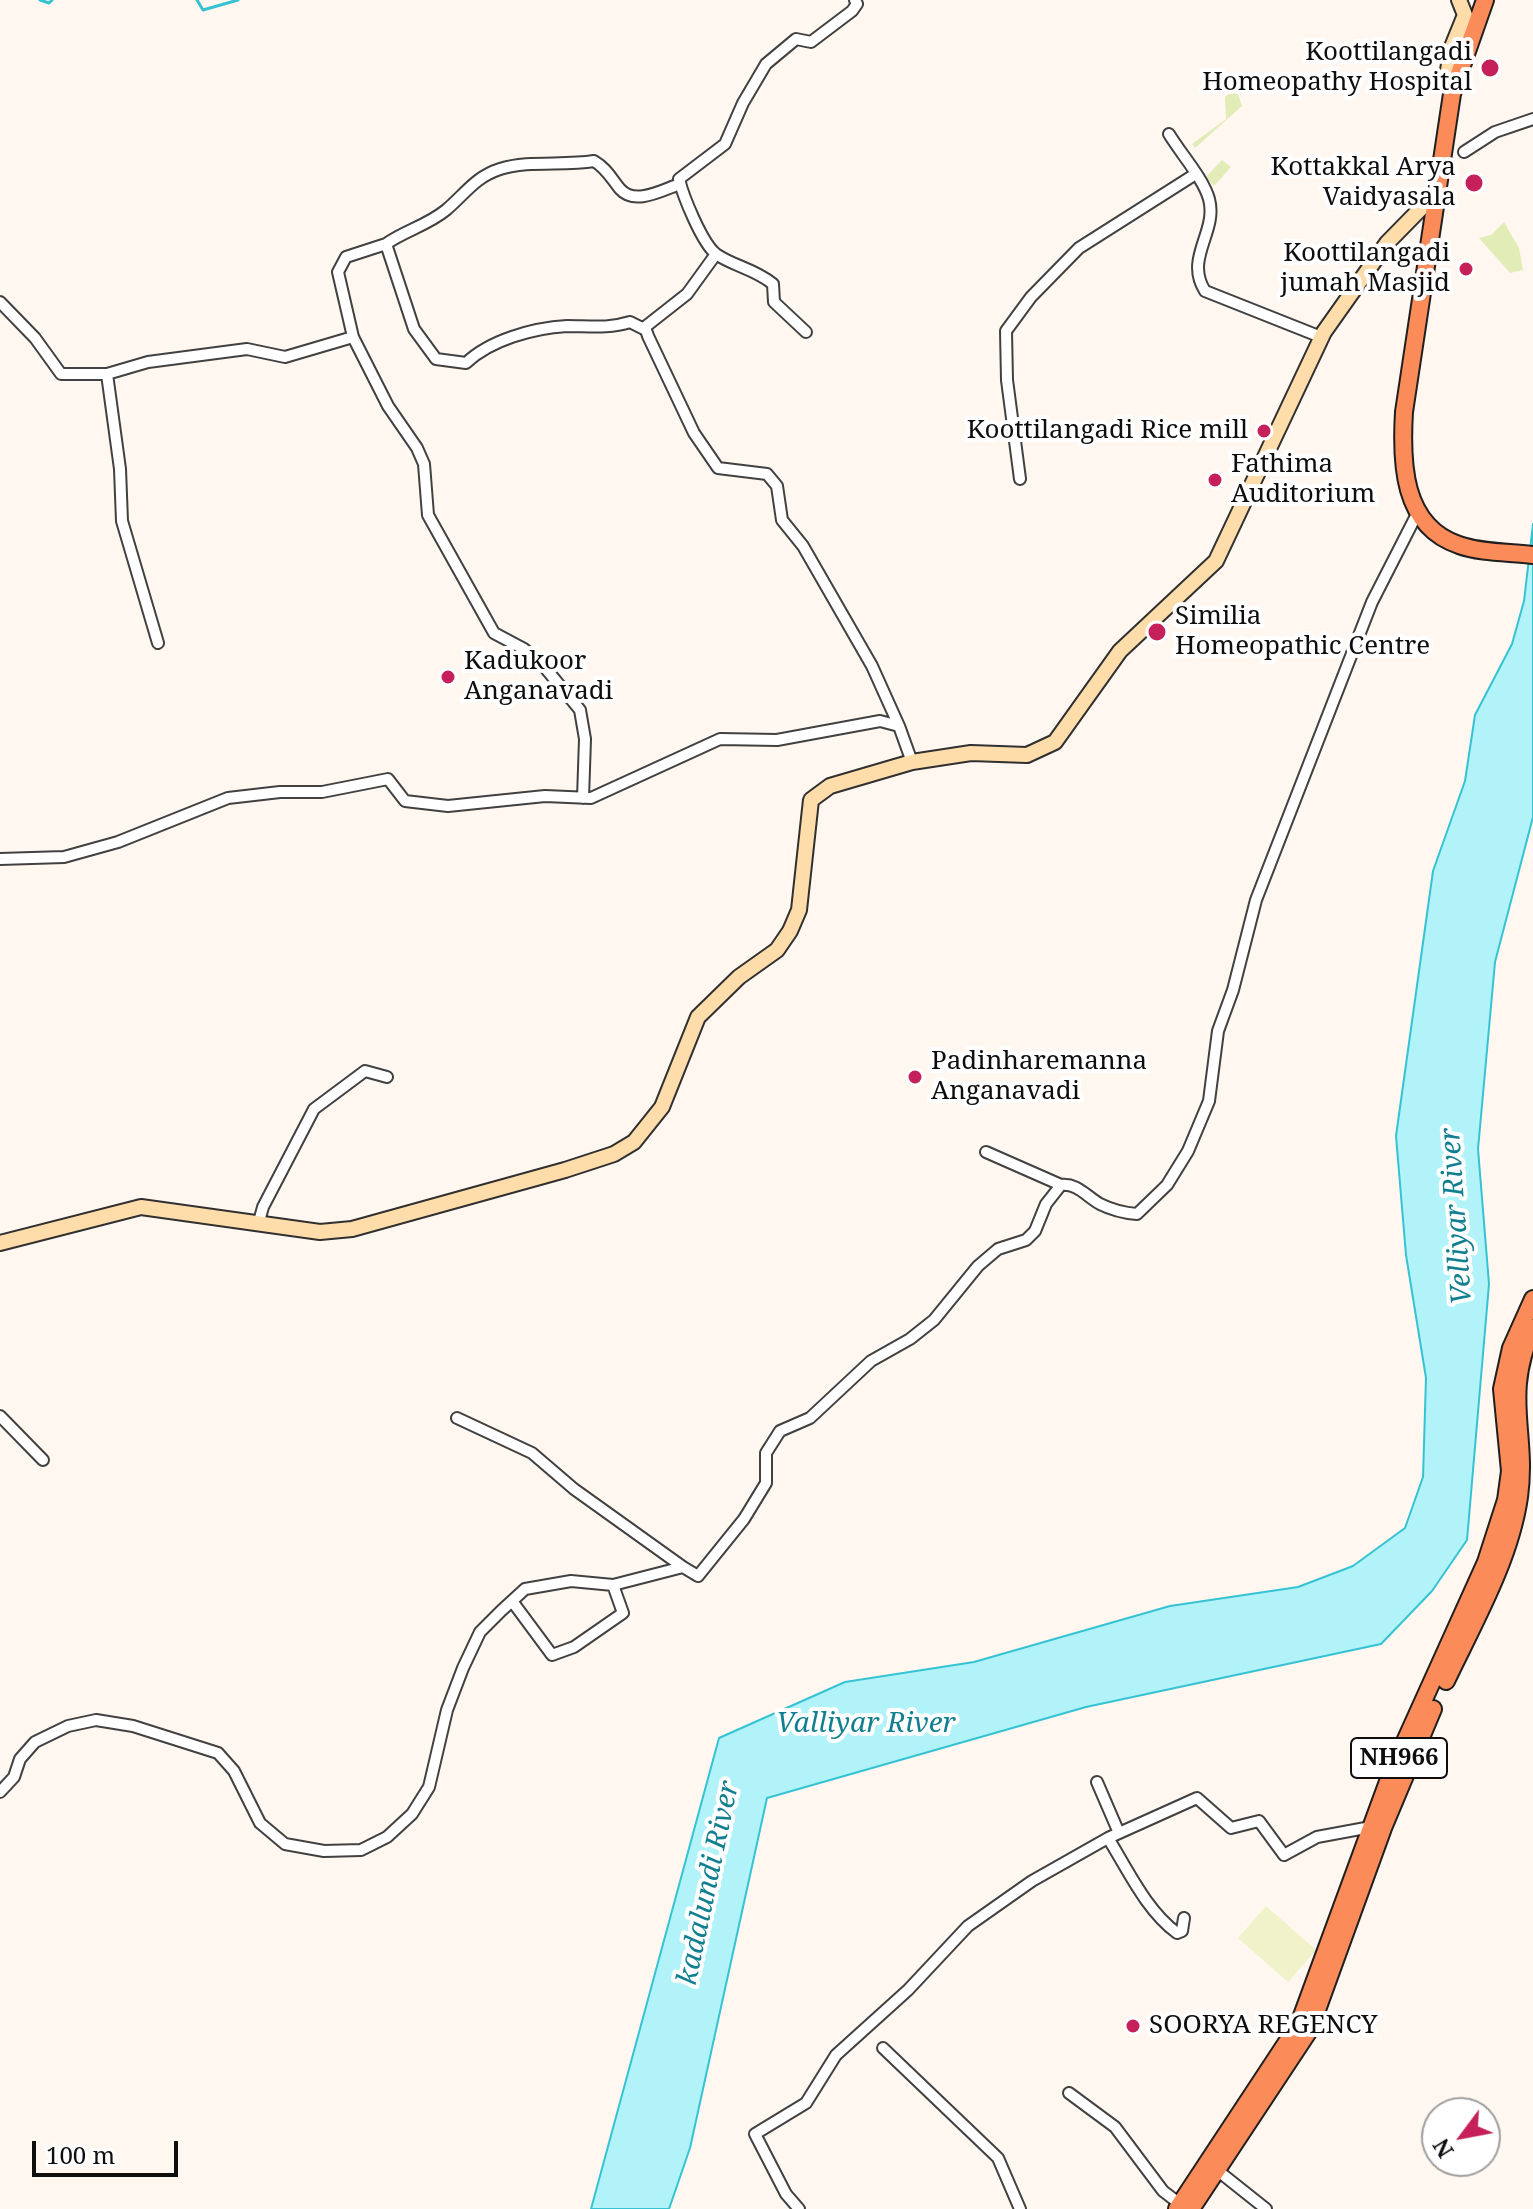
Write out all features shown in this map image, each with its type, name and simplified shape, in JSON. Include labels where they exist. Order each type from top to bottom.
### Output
[{"type":"highway","points":[[1485,0],[1457,80],[1434,194],[1403,425],[1405,478],[1418,512],[1443,539],[1462,547],[1533,555]]},
{"type":"highway","name":"NH966","points":[[1183,2207],[1299,2024],[1371,1827],[1486,1562],[1502,1512],[1510,1471],[1502,1389],[1511,1348],[1533,1299]]},
{"type":"highway","name":"NH966","points":[[1183,2207],[1217,2170],[1310,2029],[1402,1776],[1498,1566],[1518,1503],[1522,1471],[1515,1391],[1522,1351],[1533,1328]]},
{"type":"main road","points":[[1457,80],[1448,70],[1452,47],[1465,15],[1459,0]]},
{"type":"main road","points":[[0,1243],[141,1207],[320,1232],[387,1222],[565,1170],[614,1154],[634,1142],[662,1107],[698,1017],[739,977],[777,950],[790,931],[799,910],[811,800],[830,786],[912,762],[971,753],[1027,755],[1055,742],[1131,638],[1216,561],[1321,337],[1387,243],[1434,194]]},
{"type":"street","points":[[806,332],[774,302],[773,284],[761,273],[716,254],[680,184],[681,175],[725,144],[743,103],[776,53],[796,39],[811,42],[852,11],[857,4],[855,0]]},
{"type":"street","points":[[1464,152],[1495,132],[1533,119]]},
{"type":"street","points":[[1169,134],[1209,199],[1208,222],[1197,262],[1197,273],[1205,291],[1321,337]]},
{"type":"street","points":[[583,798],[585,739],[580,710],[542,664],[524,649],[494,633],[428,515],[424,464],[417,448],[388,406],[353,337],[338,272],[346,257],[386,244],[446,210],[466,188],[484,175],[503,168],[551,163],[566,167],[594,161],[603,166],[621,191],[642,197],[680,184]]},
{"type":"street","points":[[1020,479],[1007,380],[1006,331],[1031,297],[1079,248],[1194,175]]},
{"type":"street","points":[[386,244],[414,329],[424,347],[436,359],[466,363],[476,353],[515,336],[564,326],[612,328],[630,322],[646,330],[694,433],[718,468],[767,474],[777,486],[782,520],[803,546],[872,666],[912,762]]},
{"type":"street","points":[[646,330],[651,320],[687,294],[716,254]]},
{"type":"street","points":[[0,302],[35,338],[61,374],[107,374],[148,362],[247,349],[285,357],[353,337]]},
{"type":"street","points":[[107,374],[120,469],[122,521],[158,643]]},
{"type":"street","points":[[986,1152],[1061,1185],[1070,1184],[1099,1203],[1137,1214],[1167,1185],[1188,1151],[1209,1101],[1218,1031],[1233,990],[1256,900],[1372,602],[1418,512]]},
{"type":"street","points":[[0,859],[64,857],[118,842],[228,798],[280,792],[322,792],[374,779],[388,779],[405,801],[448,806],[545,796],[591,798],[720,739],[777,740],[880,721],[899,726]]},
{"type":"street","points":[[258,1225],[263,1207],[314,1109],[365,1071],[387,1077]]},
{"type":"street","points":[[457,1418],[532,1453],[574,1489],[698,1576],[744,1519],[766,1483],[766,1453],[780,1431],[810,1418],[871,1361],[910,1339],[934,1320],[978,1266],[998,1249],[1026,1240],[1035,1231],[1046,1204],[1061,1185]]},
{"type":"street","points":[[0,1416],[43,1460]]},
{"type":"street","points":[[0,1792],[14,1777],[20,1759],[35,1742],[68,1726],[96,1720],[121,1724],[218,1753],[234,1771],[260,1823],[285,1844],[324,1851],[361,1850],[387,1837],[412,1814],[429,1787],[437,1744],[463,1668],[480,1632],[525,1589],[550,1584],[613,1585],[683,1567]]},
{"type":"street","points":[[512,1601],[552,1655],[574,1647],[623,1613],[613,1585]]},
{"type":"street","points":[[1097,1782],[1119,1833]]},
{"type":"street","points":[[799,2209],[786,2194],[755,2134],[806,2103],[836,2055],[908,1990],[968,1926],[1032,1881],[1108,1838],[1197,1798],[1231,1828],[1259,1821],[1284,1855],[1317,1837],[1371,1827]]},
{"type":"street","points":[[1108,1838],[1167,1926],[1177,1933],[1182,1931],[1184,1918]]},
{"type":"street","points":[[883,2048],[998,2158],[1020,2209]]},
{"type":"street","points":[[1069,2093],[1115,2127],[1163,2191],[1183,2207]]},
{"type":"street","points":[[1217,2170],[1266,2209]]},
{"type":"green space","points":[[1236,88],[1242,106],[1195,148],[1192,144],[1226,119],[1225,97]]},
{"type":"green space","points":[[1222,160],[1231,167],[1214,186],[1206,177]]},
{"type":"green space","points":[[1504,222],[1519,248],[1523,270],[1510,273],[1479,238],[1491,235]]},
{"type":"green space","points":[[1266,1906],[1316,1950],[1288,1982],[1238,1938]]},
{"type":"water","name":"Valliyar River","points":[[1533,524],[1533,817],[1495,962],[1478,1149],[1489,1284],[1467,1540],[1432,1591],[1381,1644],[1086,1707],[767,1798],[690,2148],[669,2209],[591,2209],[719,1738],[845,1682],[974,1662],[1170,1606],[1298,1587],[1353,1566],[1405,1528],[1423,1477],[1426,1378],[1406,1255],[1396,1136],[1433,871],[1465,781],[1475,715],[1512,644],[1524,601]]},
{"type":"waterway","points":[[40,0],[49,3],[52,0]]},
{"type":"waterway","points":[[197,0],[203,10],[238,0]]},
{"type":"place","name":"Koottilangadi Homeopathy Hospital","points":[[1490,68]]},
{"type":"place","name":"Kottakkal Arya Vaidyasala","points":[[1474,183]]},
{"type":"place","name":"Koottilangadi jumah Masjid","points":[[1466,269]]},
{"type":"place","name":"Koottilangadi Rice mill","points":[[1264,431]]},
{"type":"place","name":"Fathima Auditorium","points":[[1215,480]]},
{"type":"place","name":"Similia Homeopathic Centre","points":[[1157,632]]},
{"type":"place","name":"Kadukoor Anganavadi","points":[[448,677]]},
{"type":"place","name":"Padinharemanna Anganavadi","points":[[915,1077]]},
{"type":"place","name":"SOORYA REGENCY","points":[[1133,2026]]},
{"type":"water label","name":"Velliyar River","points":[[1457,1216]]},
{"type":"water label","name":"kadalundi River","points":[[709,1883]]}]
